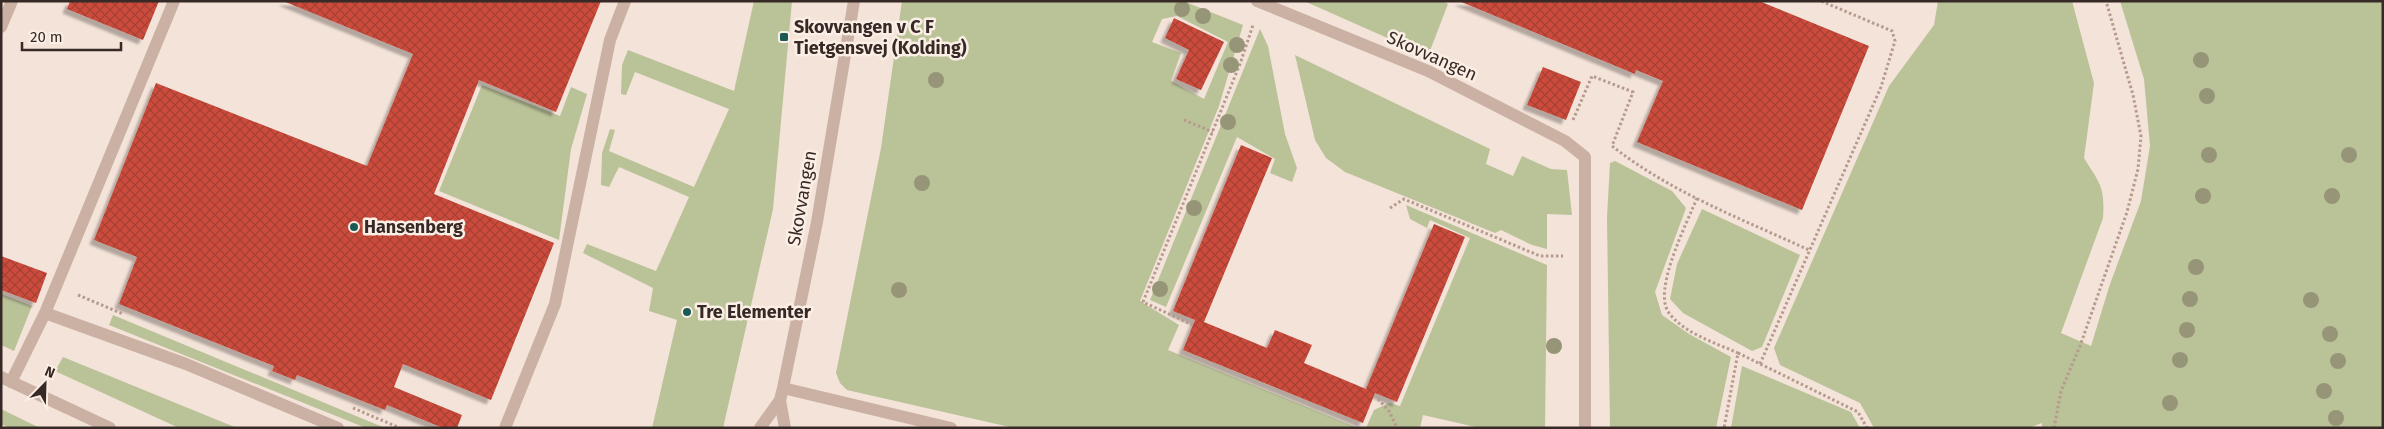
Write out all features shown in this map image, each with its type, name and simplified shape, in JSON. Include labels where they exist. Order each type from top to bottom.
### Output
[{"type":"street","points":[[1,27],[12,1]]},
{"type":"street","points":[[110,428],[6,380],[45,313],[174,1]]},
{"type":"street","points":[[505,428],[555,304],[610,40],[625,1]]},
{"type":"street","name":"Skovvangen","points":[[785,428],[781,394],[817,222],[854,1]]},
{"type":"street","name":"Skovvangen","points":[[1258,2],[1428,71],[1565,140],[1585,157],[1585,257]]},
{"type":"street","points":[[1585,257],[1585,428]]},
{"type":"street","points":[[45,313],[186,364],[338,428]]},
{"type":"street","points":[[781,394],[951,428]]},
{"type":"street","name":"Skovvangen","points":[[760,428],[781,394]]},
{"type":"path","points":[[1760,364],[1881,87],[1895,41],[1892,31],[1821,1]]},
{"type":"path","points":[[2054,428],[2061,391],[2080,346],[2124,220],[2138,169],[2141,136],[2133,95],[2106,1]]},
{"type":"path","points":[[1193,325],[1143,302],[1240,64],[1258,2]]},
{"type":"path","points":[[1565,140],[1592,76],[1633,92],[1612,146],[1638,167],[1697,198],[1809,250]]},
{"type":"path","points":[[1184,120],[1213,132]]},
{"type":"path","points":[[1697,198],[1665,282],[1664,300],[1669,313],[1688,330],[1858,412],[1867,428]]},
{"type":"path","points":[[1390,208],[1404,199],[1540,256],[1585,257]]},
{"type":"path","points":[[1724,428],[1738,353]]},
{"type":"path","points":[[1378,400],[1389,411],[1397,428]]},
{"type":"green space","points":[[754,1],[792,1],[773,209],[723,428],[652,428],[677,320],[649,311],[653,288],[583,253],[587,244],[656,271],[689,197],[619,167],[609,187],[601,185],[602,153],[610,129],[615,130],[609,151],[694,187],[729,109],[635,72],[626,95],[621,94],[622,65],[628,50],[734,91]]},
{"type":"green space","points":[[902,1],[1183,1],[1243,25],[1219,106],[1140,301],[1179,325],[1168,350],[1358,428],[1014,428],[847,390],[840,383],[836,373],[881,148]],"holes":[[[1177,16],[1228,42],[1204,99],[1171,81],[1181,53],[1152,42],[1162,19]]]},
{"type":"green space","points":[[1304,1],[1443,1],[1448,4],[1428,56]]},
{"type":"green space","points":[[1938,1],[2072,1],[2094,83],[2084,158],[2102,192],[2103,218],[2061,333],[2091,346],[2110,284],[2141,201],[2150,146],[2144,79],[2120,1],[2383,1],[2383,428],[2042,428],[2042,423],[2029,428],[1874,428],[1860,403],[1780,365],[1774,348],[1889,86],[1934,25]]},
{"type":"green space","points":[[1260,29],[1268,46],[1285,134],[1297,168],[1292,182],[1270,173],[1275,159],[1237,137],[1166,307],[1150,300]]},
{"type":"green space","points":[[1295,55],[1490,149],[1486,164],[1513,176],[1522,156],[1551,169],[1567,170],[1572,215],[1547,214],[1547,249],[1532,245],[1501,230],[1495,233],[1345,172],[1326,158],[1315,140]]},
{"type":"green space","points":[[482,85],[560,116],[571,87],[587,94],[571,149],[559,240],[439,191]]},
{"type":"green space","points":[[1615,161],[1672,191],[1686,208],[1655,292],[1662,315],[1689,334],[1731,357],[1716,428],[1610,428],[1607,217],[1610,163]]},
{"type":"green space","points":[[1406,205],[1547,265],[1545,428],[1480,428],[1423,415],[1420,428],[1366,428],[1374,410],[1389,403],[1400,406],[1470,238],[1430,220],[1427,228],[1410,219]]},
{"type":"green space","points":[[1702,209],[1800,255],[1762,347],[1752,351],[1683,313],[1670,299],[1677,264]]},
{"type":"green space","points":[[1,294],[32,306],[14,351],[1,345]]},
{"type":"green space","points":[[113,315],[385,428],[366,428],[109,325]]},
{"type":"green space","points":[[63,357],[237,428],[179,428],[55,371]]},
{"type":"green space","points":[[1742,366],[1851,412],[1860,428],[1731,428]]},
{"type":"green space","points":[[1,409],[40,428],[10,428],[1,424]]},
{"type":"building","points":[[70,1],[159,1],[143,40],[67,9]]},
{"type":"building","points":[[283,1],[601,1],[556,112],[479,80],[434,194],[554,243],[491,400],[403,364],[394,387],[462,415],[457,428],[443,428],[387,405],[385,410],[297,375],[295,380],[272,371],[274,366],[119,304],[137,257],[94,240],[156,83],[367,166],[413,54]]},
{"type":"building","points":[[1459,1],[1759,1],[1869,46],[1802,210],[1637,142],[1663,81],[1636,70],[1635,74]]},
{"type":"building","points":[[1174,18],[1224,42],[1201,90],[1176,79],[1189,50],[1165,38]]},
{"type":"building","points":[[1543,67],[1581,82],[1566,120],[1527,105]]},
{"type":"building","points":[[1241,145],[1272,158],[1204,322],[1267,348],[1275,330],[1312,345],[1304,363],[1366,389],[1434,224],[1465,237],[1397,402],[1375,393],[1363,423],[1183,350],[1195,320],[1173,311]]},
{"type":"building","points":[[1,256],[47,273],[36,303],[1,290]]},
{"type":"place","name":"Skovvangen v C F Tietgensvej (Kolding)","points":[[784,37]]},
{"type":"place","name":"Hansenberg","points":[[354,227]]},
{"type":"place","name":"Tre Elementer","points":[[687,312]]}]
